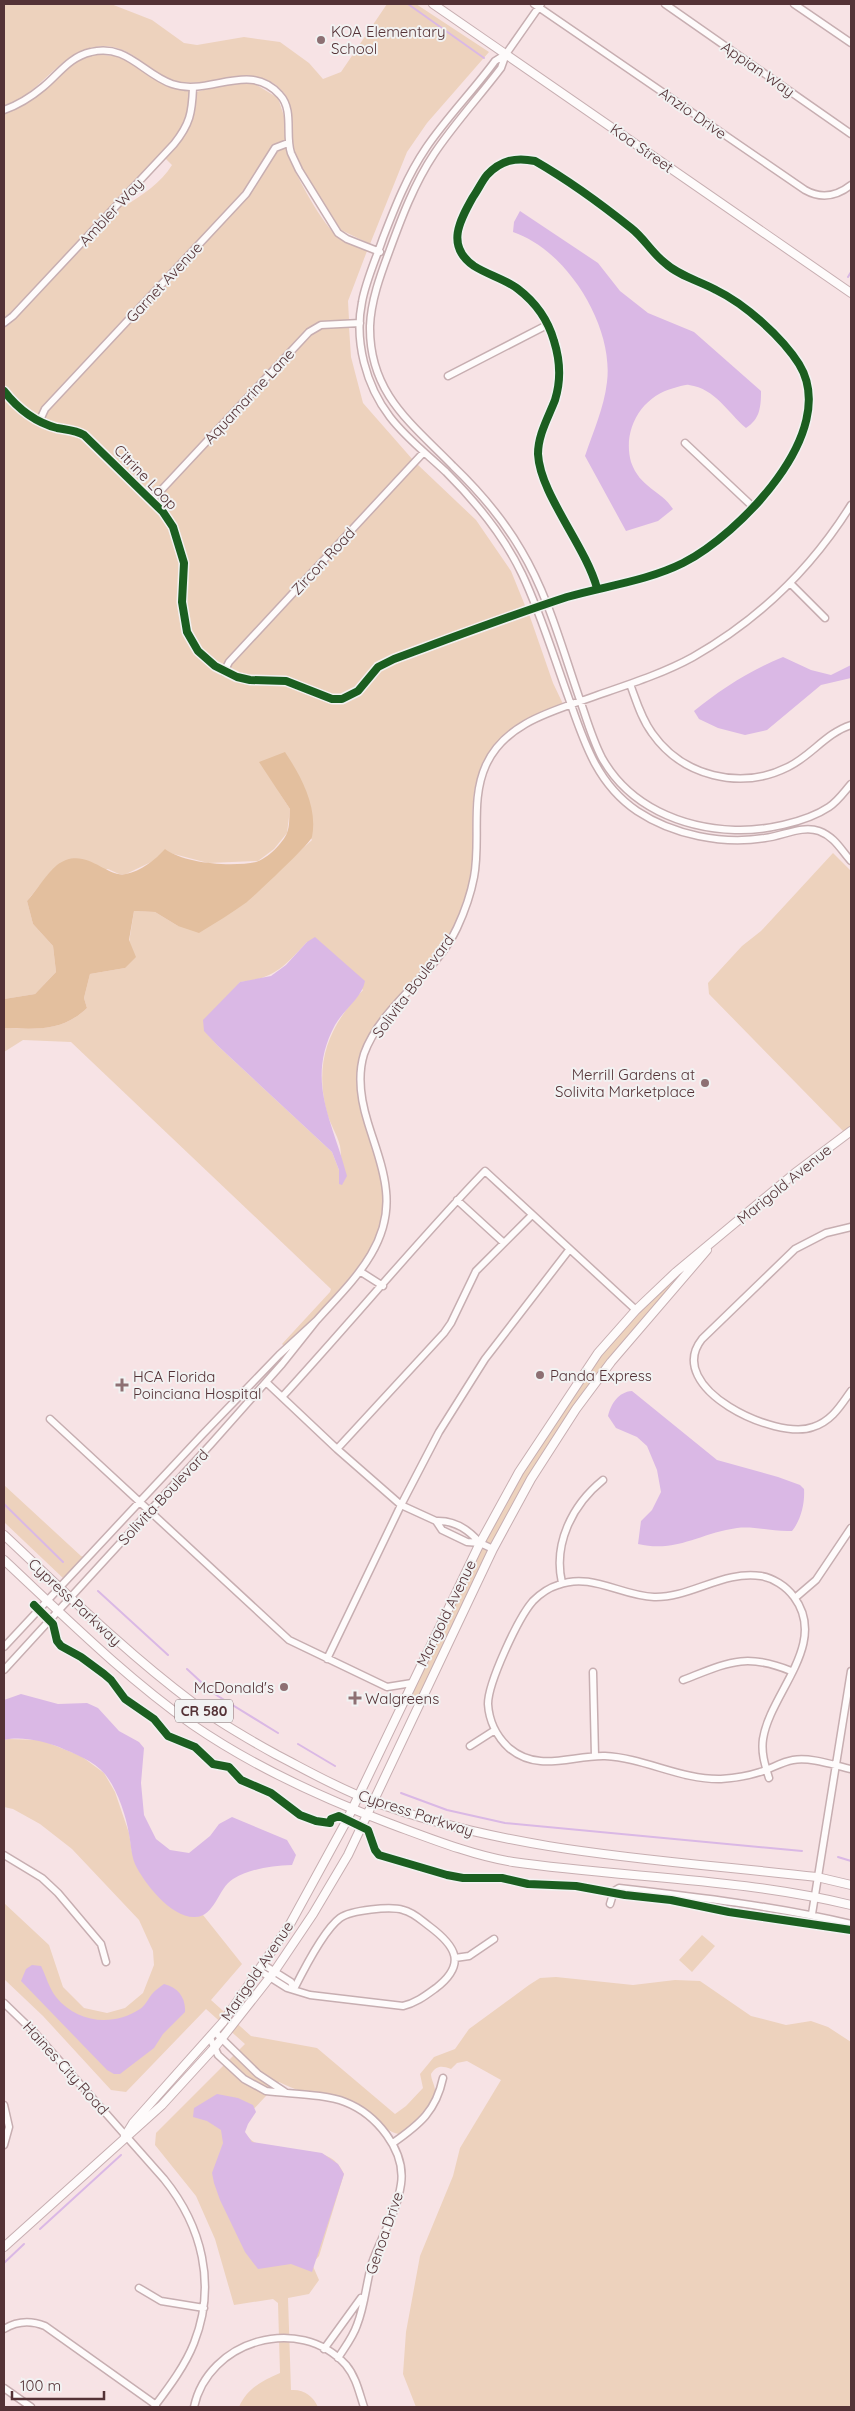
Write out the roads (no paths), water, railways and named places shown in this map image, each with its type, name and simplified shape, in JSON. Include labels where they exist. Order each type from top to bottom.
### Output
[{"type":"main road","name":"Koa Street","points":[[433,4],[851,293]]},
{"type":"main road","name":"Marigold Avenue","points":[[125,2136],[134,2123],[212,2035],[262,1968],[310,1890],[352,1809],[480,1543],[518,1472],[598,1352],[636,1310],[676,1272],[795,1173],[851,1131]]},
{"type":"main road","name":"Marigold Avenue","points":[[4,2247],[125,2136],[162,2105],[222,2039],[272,1975],[328,1889],[367,1815],[493,1549],[531,1479],[576,1409],[649,1315],[717,1239]]},
{"type":"main road","name":"Cypress Parkway","points":[[4,1535],[142,1662],[193,1703],[252,1741],[372,1801],[455,1827],[557,1848],[817,1877],[851,1885]]},
{"type":"main road","name":"Cypress Parkway","points":[[4,1560],[119,1667],[194,1725],[269,1771],[352,1809],[423,1836],[511,1861],[740,1886],[816,1897],[851,1905]]},
{"type":"street","name":"Appian Way","points":[[664,4],[851,134]]},
{"type":"street","points":[[794,4],[851,43]]},
{"type":"street","points":[[538,5],[506,54],[501,68],[434,154],[404,212],[375,295],[370,324],[371,348],[377,372],[386,392],[408,423],[453,465],[500,519],[521,549],[546,604],[597,748],[617,779],[647,806],[678,820],[729,830],[749,830],[775,826],[828,808],[851,784]]},
{"type":"street","name":"Anzio Drive","points":[[538,5],[805,190],[815,194],[830,195],[851,184]]},
{"type":"street","points":[[4,110],[28,99],[76,56],[93,51],[125,54],[172,84],[193,88],[235,78],[256,80],[269,86],[281,96],[287,107],[288,143],[299,170],[338,233],[347,239],[388,255]]},
{"type":"street","points":[[506,54],[495,61],[425,149],[395,206],[362,301],[360,323],[364,358],[368,376],[377,398],[390,418],[470,498],[493,527],[522,575],[536,608],[588,753],[602,777],[621,798],[645,816],[680,832],[723,840],[752,840],[801,830],[815,830],[834,840],[851,861]]},
{"type":"street","name":"Ambler Way","points":[[4,323],[13,316],[174,144],[185,130],[192,111],[193,88]]},
{"type":"street","name":"Garnet Avenue","points":[[39,422],[45,409],[246,194],[275,148],[288,143]]},
{"type":"street","name":"Citrine Loop","points":[[4,390],[24,412],[39,422],[84,435],[152,500],[173,527],[180,544],[184,563],[182,602],[187,632],[198,652],[206,660],[224,672],[250,680],[286,681],[332,698],[342,698],[358,691],[378,667],[386,662],[546,604],[597,588],[653,575],[683,562],[710,546],[752,506],[782,471],[805,426],[809,409],[806,378],[798,362],[757,319],[736,302],[718,290],[665,264],[632,228],[535,161],[521,158],[506,161],[495,167],[486,177],[461,218],[457,228],[458,243],[466,259],[474,266],[516,288],[529,299],[547,325],[558,360],[559,380],[556,398],[540,437],[538,454],[540,471],[584,553],[597,588]]},
{"type":"street","name":"Aquamarine Lane","points":[[152,500],[314,327],[360,323]]},
{"type":"street","points":[[448,376],[547,325]]},
{"type":"street","points":[[684,443],[752,506]]},
{"type":"street","name":"Zircon Road","points":[[224,672],[229,662],[424,452]]},
{"type":"street","name":"Solivita Boulevard","points":[[4,1670],[266,1382],[317,1320],[361,1272],[377,1246],[384,1224],[387,1194],[383,1173],[363,1108],[360,1078],[364,1055],[377,1030],[443,952],[457,928],[474,878],[477,792],[486,764],[499,745],[516,729],[537,717],[630,684],[690,659],[736,630],[790,584],[828,541],[851,505]]},
{"type":"street","points":[[790,584],[825,618]]},
{"type":"street","points":[[630,684],[647,725],[664,748],[691,767],[722,777],[754,778],[781,770],[796,763],[829,737],[851,725]]},
{"type":"street","points":[[282,1397],[485,1171],[568,1250],[636,1310]]},
{"type":"street","points":[[458,1200],[504,1243]]},
{"type":"street","points":[[337,1448],[444,1333],[451,1323],[476,1271],[532,1215]]},
{"type":"street","points":[[851,1227],[814,1238],[786,1256],[702,1339],[697,1346],[694,1360],[699,1380],[710,1392],[751,1417],[787,1430],[806,1430],[825,1422],[835,1413],[851,1391]]},
{"type":"street","points":[[327,1659],[439,1432],[485,1359],[568,1250]]},
{"type":"street","points":[[361,1272],[383,1286]]},
{"type":"street","name":"Solivita Boulevard","points":[[4,1647],[271,1364],[317,1320]]},
{"type":"street","points":[[266,1382],[402,1505],[436,1521],[446,1520],[471,1532],[480,1543]]},
{"type":"street","points":[[50,1419],[289,1640],[387,1687],[412,1683]]},
{"type":"street","points":[[562,1583],[558,1556],[564,1534],[586,1494],[603,1480]]},
{"type":"street","points":[[436,1521],[442,1530],[467,1542],[480,1543],[493,1549]]},
{"type":"street","points":[[795,1598],[816,1580],[851,1528]]},
{"type":"street","points":[[769,1778],[766,1770],[763,1754],[765,1731],[803,1646],[805,1632],[802,1614],[795,1598],[777,1582],[752,1575],[734,1577],[656,1597],[591,1582],[576,1581],[562,1583],[540,1594],[528,1607],[492,1679],[488,1704],[495,1730],[513,1751],[532,1760],[554,1762],[595,1756],[628,1759],[705,1778],[730,1778],[766,1770],[794,1760],[851,1769]]},
{"type":"street","points":[[683,1680],[719,1666],[744,1660],[768,1662],[791,1671]]},
{"type":"street","points":[[812,1914],[851,1671]]},
{"type":"street","points":[[593,1672],[595,1756]]},
{"type":"street","points":[[470,1746],[495,1730]]},
{"type":"street","points":[[4,1855],[42,1878],[58,1894],[101,1944],[106,1962]]},
{"type":"street","points":[[610,1904],[614,1892],[619,1888],[725,1900],[812,1914],[851,1924]]},
{"type":"street","points":[[262,1968],[287,1988],[310,1995],[403,2006],[417,2002],[447,1980],[454,1969],[455,1958],[447,1942],[408,1911],[394,1908],[352,1912],[341,1917],[332,1926],[294,1989]]},
{"type":"street","points":[[455,1958],[469,1956],[494,1939]]},
{"type":"street","name":"Haines City Road","points":[[4,2003],[34,2032],[171,2188],[191,2220],[203,2260],[205,2282],[204,2308],[197,2335],[188,2356],[155,2406]]},
{"type":"street","name":"Genoa Drive","points":[[212,2035],[222,2039],[258,2074],[288,2094]]},
{"type":"street","name":"Genoa Drive","points":[[212,2035],[218,2055],[255,2087],[266,2091],[344,2102],[373,2122],[393,2143],[402,2172],[401,2184],[372,2262],[358,2325],[338,2358]]},
{"type":"street","points":[[393,2143],[417,2126],[425,2117],[439,2097],[443,2078]]},
{"type":"street","points":[[4,2105],[9,2122],[4,2144]]},
{"type":"street","points":[[138,2288],[161,2301],[204,2308]]},
{"type":"street","name":"Genoa Drive","points":[[324,2349],[364,2294]]},
{"type":"street","points":[[4,2329],[21,2322],[33,2322],[45,2326],[155,2406]]},
{"type":"street","points":[[194,2407],[201,2387],[209,2374],[224,2357],[241,2347],[260,2340],[279,2338],[302,2340],[324,2349],[338,2358],[354,2378],[364,2407]]},
{"type":"street","points":[[4,2388],[31,2407]]},
{"type":"waterway","points":[[408,4],[484,58]]},
{"type":"waterway","points":[[848,277],[851,272]]},
{"type":"waterway","points":[[4,1504],[63,1562]]},
{"type":"waterway","points":[[98,1591],[168,1655]]},
{"type":"waterway","points":[[187,1669],[213,1693],[278,1733]]},
{"type":"waterway","points":[[298,1744],[335,1766]]},
{"type":"waterway","points":[[401,1793],[447,1810],[505,1823],[802,1851]]},
{"type":"waterway","points":[[838,1857],[851,1861]]},
{"type":"waterway","points":[[40,2229],[121,2155]]},
{"type":"waterway","points":[[4,2263],[24,2244]]},
{"type":"place","name":"KOA Elementary School","points":[[321,40]]},
{"type":"place","name":"Merrill Gardens at Solivita Marketplace","points":[[705,1083]]},
{"type":"place","name":"Panda Express","points":[[540,1375]]},
{"type":"place","name":"HCA Florida Poinciana Hospital","points":[[122,1385]]},
{"type":"place","name":"McDonald's","points":[[284,1687]]},
{"type":"place","name":"Walgreens","points":[[355,1698]]}]
